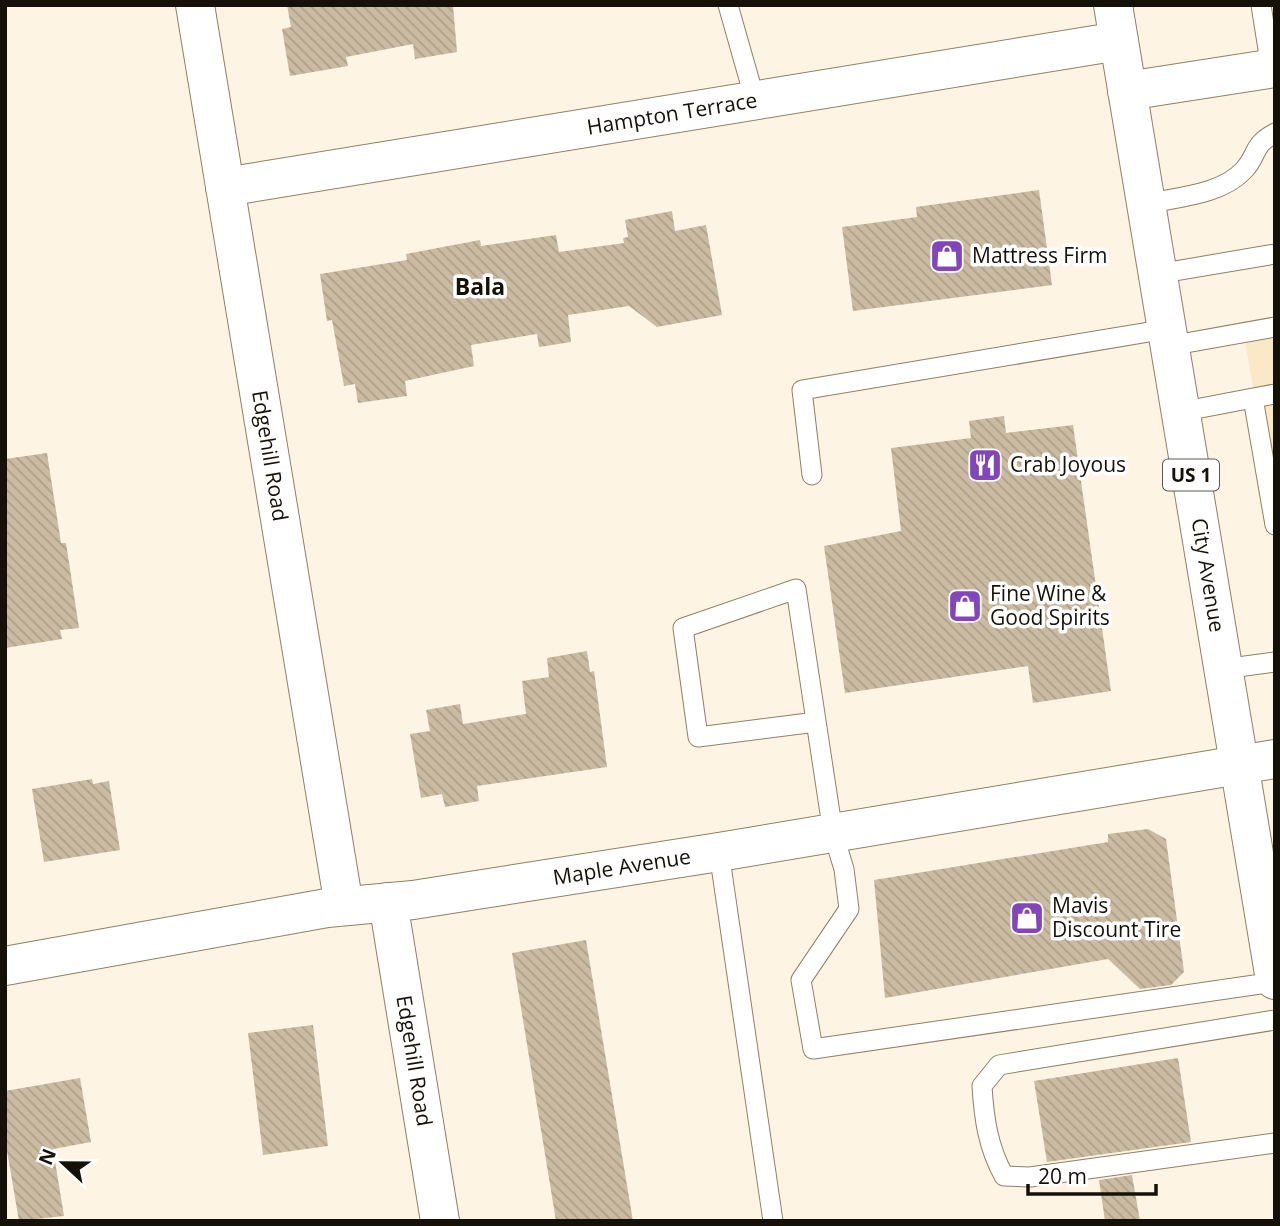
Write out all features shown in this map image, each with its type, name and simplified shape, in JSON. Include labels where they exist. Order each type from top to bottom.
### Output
[{"type":"main road","name":"Edgehill Road","points":[[195,5],[344,906]]},
{"type":"main road","name":"Hampton Terrace","points":[[225,187],[755,100],[1116,23]]},
{"type":"main road","name":"City Avenue","points":[[1116,23],[1223,669],[1257,763],[1275,981]]},
{"type":"main road","points":[[1127,91],[1273,68]]},
{"type":"main road","name":"Maple Avenue","points":[[5,966],[344,906],[388,902],[719,852],[1257,763]]},
{"type":"main road","name":"Edgehill Road","points":[[388,902],[440,1221]]},
{"type":"lane","points":[[728,5],[755,100]]},
{"type":"lane","points":[[1261,5],[1273,68]]},
{"type":"lane","points":[[1146,204],[1223,186],[1245,170],[1260,141],[1275,133]]},
{"type":"lane","points":[[1157,274],[1275,254]]},
{"type":"lane","points":[[812,475],[802,390],[1168,338],[1275,327]]},
{"type":"lane","points":[[1180,412],[1275,394]]},
{"type":"lane","points":[[1254,398],[1275,525]]},
{"type":"lane","points":[[816,722],[698,737],[682,628],[796,589],[833,833],[844,869],[849,909],[801,980],[813,1049],[1275,981]]},
{"type":"lane","points":[[1223,669],[1275,662]]},
{"type":"lane","points":[[719,852],[773,1221]]},
{"type":"lane","points":[[1275,1020],[999,1065],[982,1086],[984,1120],[993,1156],[1004,1176],[1030,1177],[1275,1143]]},
{"type":"shaded area","points":[[1275,317],[1275,517],[1242,323]]},
{"type":"building","points":[[287,5],[453,5],[457,52],[415,59],[413,44],[346,57],[348,66],[290,76],[282,29],[291,27]]},
{"type":"building","name":"Mattress Firm","points":[[1039,190],[1052,285],[853,311],[842,227],[917,217],[916,207]]},
{"type":"building","points":[[672,211],[675,231],[706,225],[722,315],[657,327],[629,306],[568,315],[571,342],[539,347],[537,334],[471,345],[474,366],[405,381],[407,396],[358,403],[355,384],[344,386],[332,320],[327,321],[320,274],[407,260],[406,254],[480,240],[481,246],[556,235],[559,252],[624,243],[623,238],[628,237],[625,220]]},
{"type":"building","name":"Fine Wine & Good Spirits","points":[[1004,416],[1006,433],[1073,425],[1111,691],[1033,703],[1028,666],[845,693],[824,546],[901,531],[891,448],[971,438],[969,421]]},
{"type":"building","points":[[47,453],[61,543],[66,543],[79,628],[60,630],[62,639],[5,648],[5,459]]},
{"type":"building","points":[[587,651],[590,672],[594,671],[607,767],[477,786],[479,801],[445,807],[442,794],[421,798],[410,734],[430,731],[426,710],[460,704],[463,724],[526,714],[522,681],[549,677],[547,658]]},
{"type":"building","points":[[92,779],[93,784],[109,781],[120,850],[44,862],[32,789]]},
{"type":"building","name":"Mavis Discount Tire","points":[[1148,829],[1166,839],[1184,972],[1171,985],[1140,989],[1108,959],[885,998],[874,880],[1108,842],[1108,834]]},
{"type":"building","points":[[586,940],[633,1221],[556,1221],[512,953]]},
{"type":"building","points":[[313,1025],[328,1146],[263,1155],[248,1033]]},
{"type":"building","points":[[1178,1058],[1191,1142],[1047,1162],[1034,1081]]},
{"type":"building","points":[[80,1078],[91,1142],[53,1149],[64,1216],[19,1221],[5,1139],[5,1091]]},
{"type":"building","points":[[1132,1175],[1140,1221],[1105,1221],[1099,1180]]},
{"type":"place","name":"Mattress Firm","points":[[947,256]]},
{"type":"place","name":"Crab Joyous","points":[[985,465]]},
{"type":"place","name":"Fine Wine & Good Spirits","points":[[965,606]]},
{"type":"place","name":"Mavis Discount Tire","points":[[1027,918]]},
{"type":"district","name":"Bala","points":[[480,287]]}]
